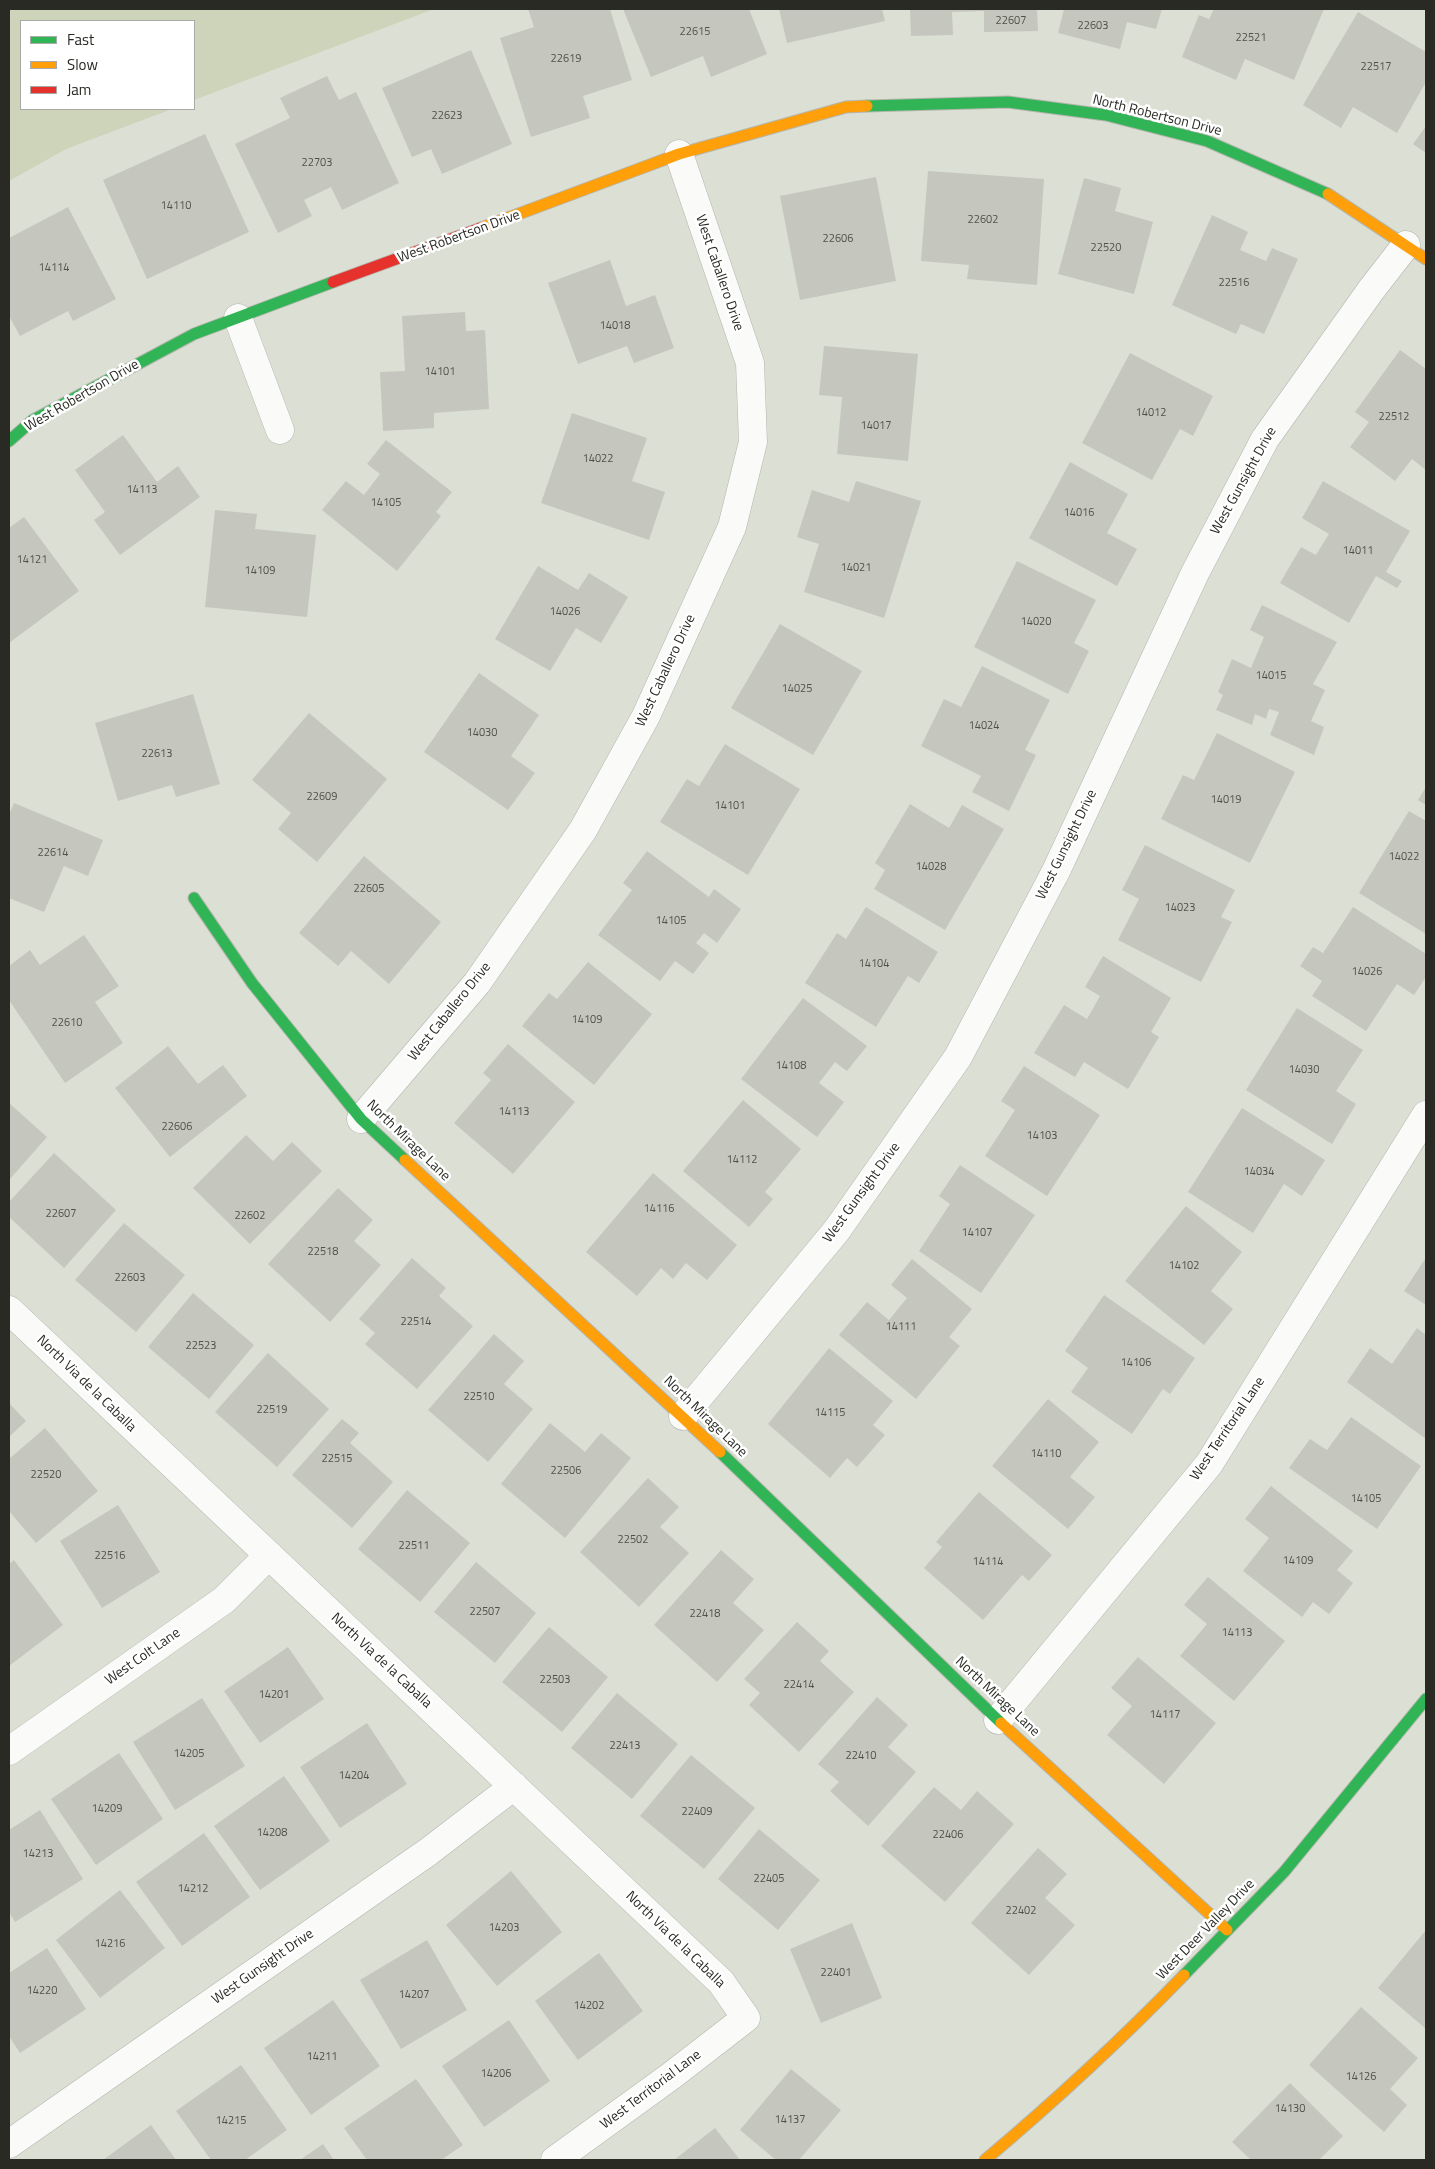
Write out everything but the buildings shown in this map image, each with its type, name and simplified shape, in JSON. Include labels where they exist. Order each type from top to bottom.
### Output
[{"type":"street","name":"North Robertson Drive","points":[[679,154],[846,107],[1008,102],[1106,115],[1207,141],[1323,190],[1416,252]]},
{"type":"street","name":"West Robertson Drive","points":[[9,441],[33,420],[194,334],[679,154]]},
{"type":"street","name":"West Caballero Drive","points":[[361,1119],[477,983],[583,830],[646,716],[732,528],[753,442],[750,363],[679,154]]},
{"type":"street","name":"West Gunsight Drive","points":[[683,1416],[838,1230],[958,1057],[1056,871],[1195,573],[1265,438],[1370,290],[1416,252]]},
{"type":"street","points":[[238,318],[280,430]]},
{"type":"street","name":"North Mirage Lane","points":[[194,898],[252,983],[361,1119],[683,1416],[998,1720],[1227,1930]]},
{"type":"street","name":"West Territorial Lane","points":[[998,1720],[1209,1464],[1426,1115]]},
{"type":"street","name":"North Via de la Caballa","points":[[9,1310],[721,1982],[746,2018]]},
{"type":"street","name":"West Colt Lane","points":[[9,1751],[224,1600],[269,1555]]},
{"type":"street","name":"West Deer Valley Drive","points":[[986,2160],[1048,2107],[1136,2025],[1284,1872],[1426,1700]]},
{"type":"street","name":"West Gunsight Drive","points":[[9,2144],[428,1852],[514,1786]]},
{"type":"street","name":"West Territorial Lane","points":[[555,2160],[671,2076],[746,2018]]},
{"type":"green space","points":[[9,9],[434,9],[195,100],[195,20],[20,20],[20,110],[169,110],[66,149],[9,181]]},
{"type":"traffic: fast","points":[[867,106],[1008,102],[1106,115],[1207,141],[1328,194]]},
{"type":"traffic: fast","points":[[9,441],[33,420],[194,334],[333,282]]},
{"type":"traffic: fast","points":[[194,898],[252,983],[361,1119],[405,1160]]},
{"type":"traffic: fast","points":[[720,1452],[1001,1723]]},
{"type":"traffic: fast","points":[[1184,1975],[1284,1872],[1426,1699]]},
{"type":"traffic: slow","points":[[481,228],[679,154],[846,107],[867,106]]},
{"type":"traffic: slow","points":[[1328,194],[1426,259]]},
{"type":"traffic: slow","points":[[405,1160],[720,1452]]},
{"type":"traffic: slow","points":[[1001,1723],[1227,1930]]},
{"type":"traffic: slow","points":[[985,2160],[1087,2070],[1184,1975]]},
{"type":"traffic: jam","points":[[333,282],[481,228]]}]
